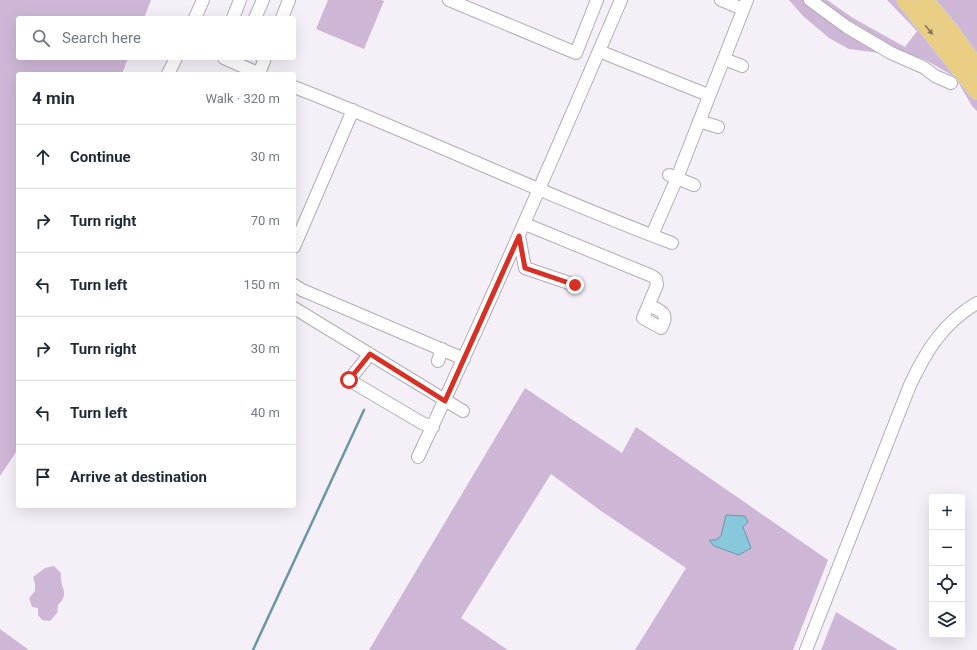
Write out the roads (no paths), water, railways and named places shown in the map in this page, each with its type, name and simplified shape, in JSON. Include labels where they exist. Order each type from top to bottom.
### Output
[{"type":"main road","points":[[904,0],[977,91]]},
{"type":"main road","points":[[925,0],[950,30],[977,68]]},
{"type":"street","points":[[195,16],[203,0]]},
{"type":"street","points":[[257,16],[263,0]]},
{"type":"street","points":[[283,16],[289,0]]},
{"type":"street","points":[[450,0],[576,53],[597,0]]},
{"type":"street","points":[[418,457],[467,359],[519,236],[585,99],[599,51],[621,0]]},
{"type":"street","points":[[652,235],[673,176],[699,120],[745,5],[721,0]]},
{"type":"street","points":[[810,0],[847,27],[891,53],[924,67],[935,76],[950,83]]},
{"type":"street","points":[[599,51],[708,95]]},
{"type":"street","points":[[724,59],[742,66]]},
{"type":"street","points":[[169,72],[175,60]]},
{"type":"street","points":[[260,72],[265,60]]},
{"type":"street","points":[[238,61],[256,72]]},
{"type":"street","points":[[924,67],[929,76],[929,82]]},
{"type":"street","points":[[296,88],[353,110],[540,190],[568,197],[672,243]]},
{"type":"street","points":[[296,241],[353,110]]},
{"type":"street","points":[[699,120],[718,127]]},
{"type":"street","points":[[673,176],[694,185]]},
{"type":"street","points":[[525,224],[652,276],[656,279],[657,285],[649,305]]},
{"type":"street","points":[[519,236],[525,268],[575,285]]},
{"type":"street","points":[[296,286],[467,359]]},
{"type":"street","points":[[806,650],[921,362],[930,348],[959,314],[977,303]]},
{"type":"street","points":[[296,309],[463,412]]},
{"type":"street","points":[[438,361],[442,349]]},
{"type":"street","points":[[370,354],[349,380],[433,427]]},
{"type":"water","points":[[726,515],[745,516],[748,522],[743,527],[751,548],[739,555],[714,546],[709,540],[716,540],[721,536]]},
{"type":"waterway","points":[[253,650],[364,410]]}]
